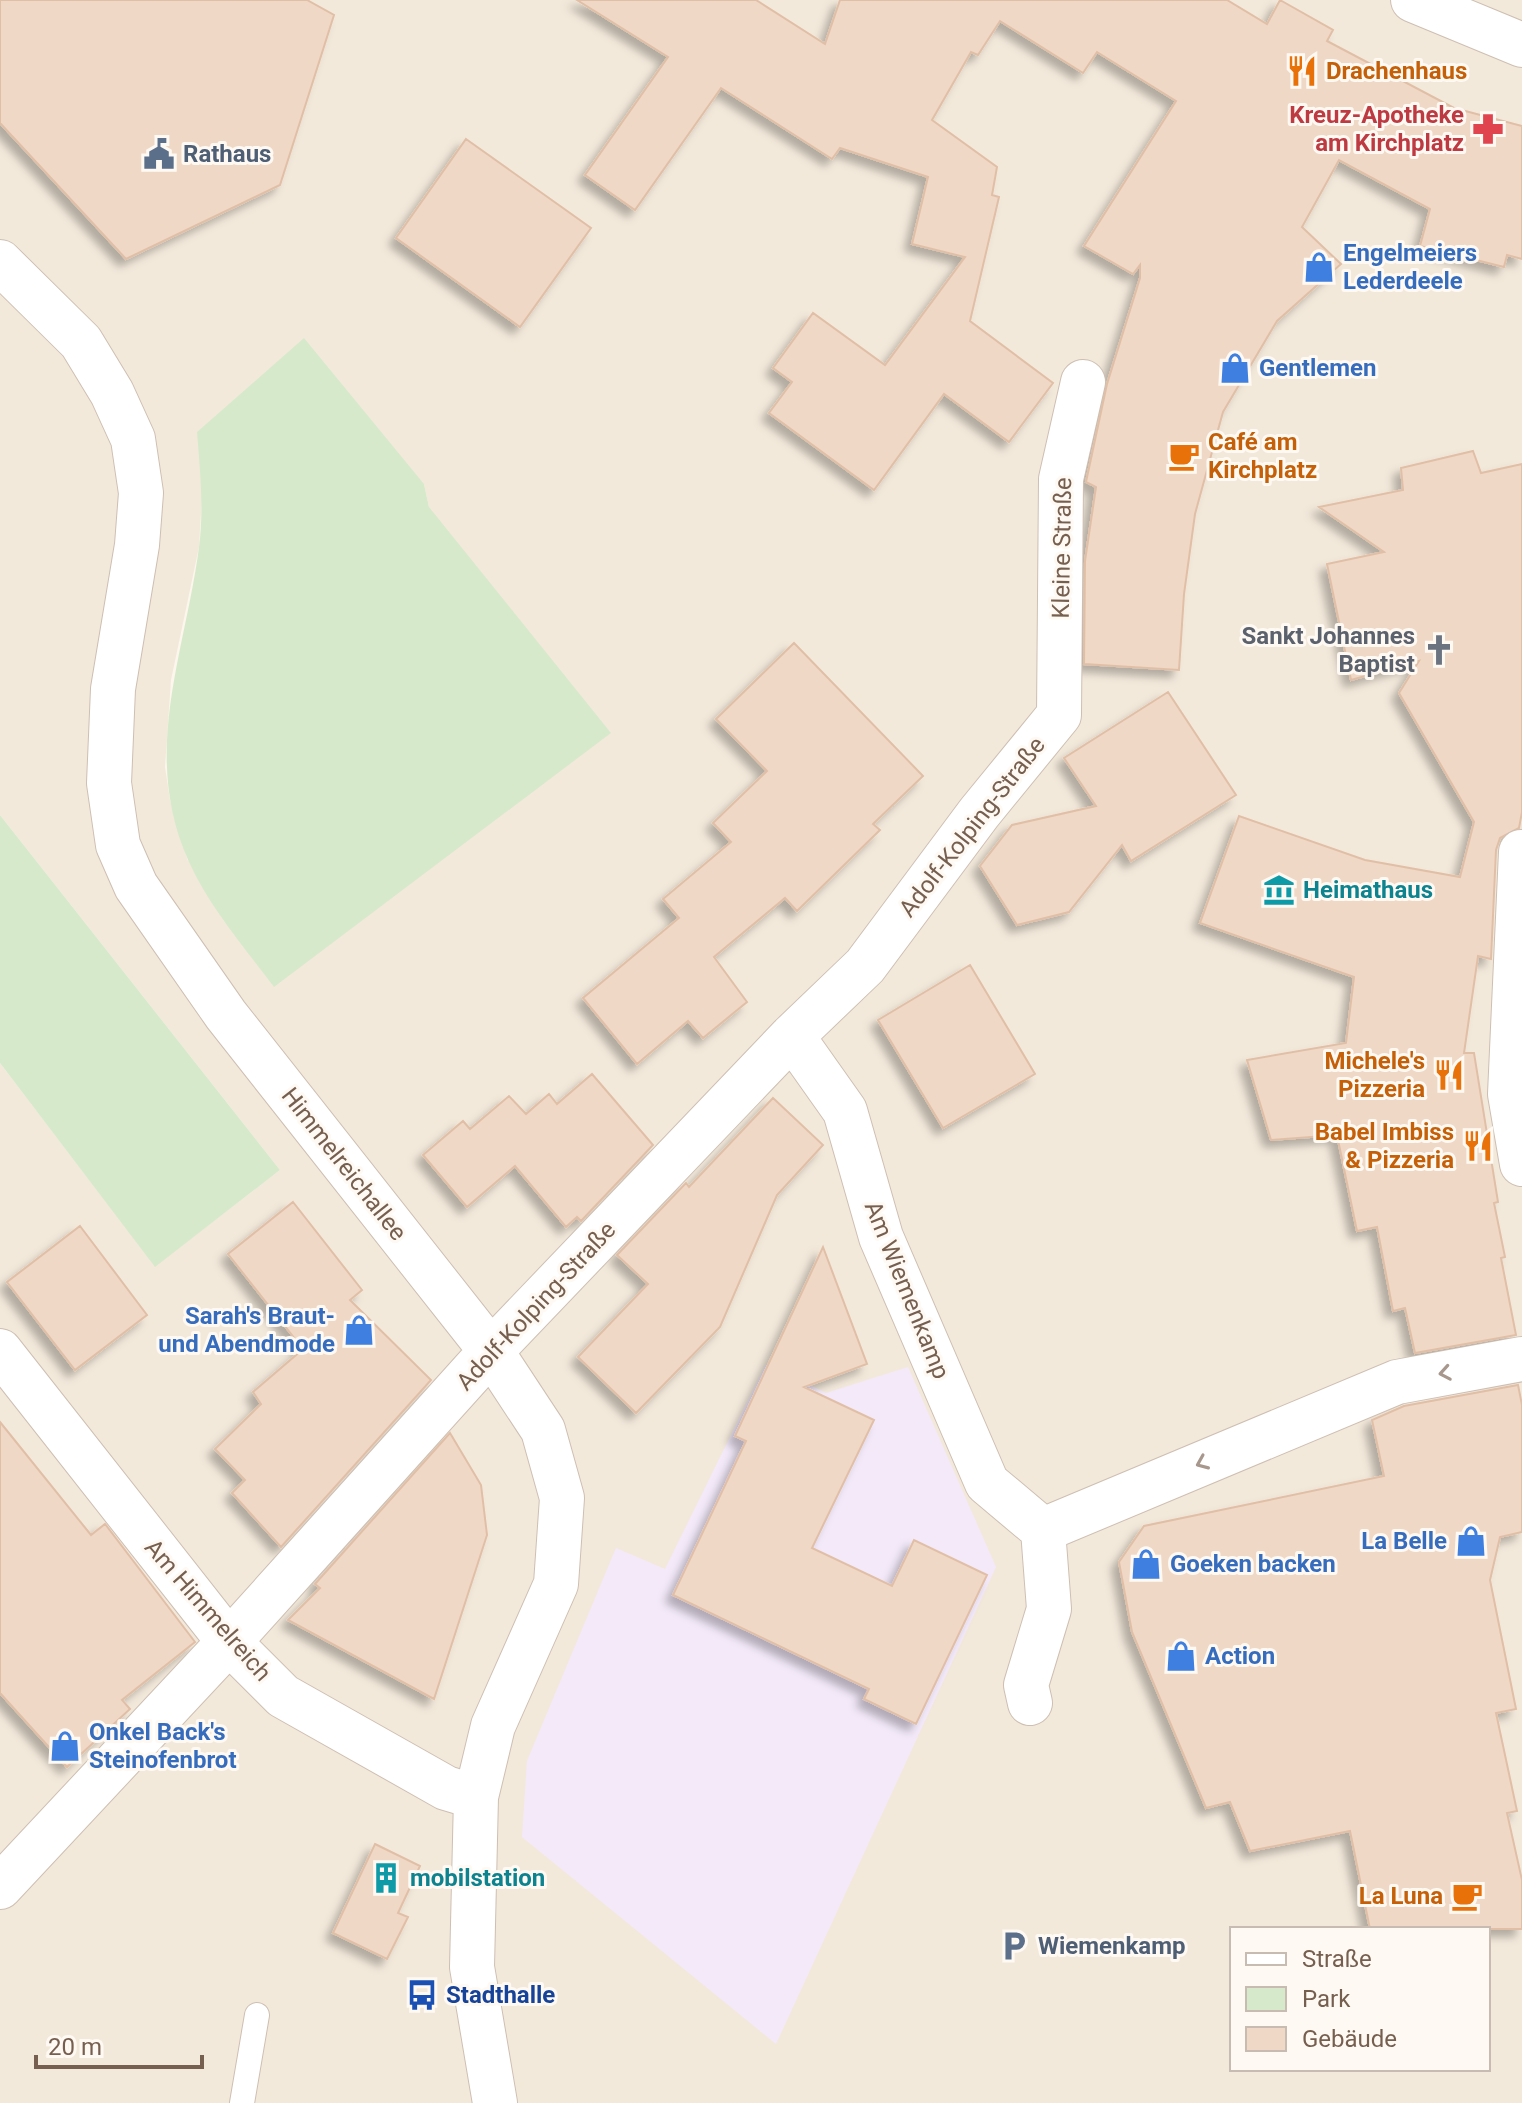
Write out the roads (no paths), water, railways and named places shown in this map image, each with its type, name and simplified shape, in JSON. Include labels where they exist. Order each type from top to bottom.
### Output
[{"type":"street","points":[[1413,0],[1522,45]]},
{"type":"street","name":"Himmelreichallee","points":[[0,262],[81,342],[112,393],[133,439],[141,493],[137,545],[113,689],[109,783],[118,845],[136,886],[164,931],[217,1003],[491,1351],[543,1430],[562,1498],[556,1584],[493,1726],[476,1797],[472,1967],[495,2103]]},
{"type":"street","name":"Kleine Straße","points":[[1059,715],[1061,479],[1083,382]]},
{"type":"street","name":"Adolf-Kolping-Straße","points":[[0,1887],[229,1642],[491,1351],[792,1036],[865,966],[979,813],[1059,715]]},
{"type":"street","points":[[1521,852],[1510,1094],[1522,1164]]},
{"type":"street","name":"Am Wiemenkamp","points":[[792,1036],[845,1111],[881,1237],[987,1483],[1043,1530]]},
{"type":"street","name":"Am Himmelreich","points":[[0,1351],[229,1642],[283,1696],[446,1788],[476,1797]]},
{"type":"street","points":[[1030,1703],[1026,1685],[1049,1609],[1043,1530],[1397,1382],[1522,1359]]},
{"type":"lane","points":[[242,2103],[257,2015]]},
{"type":"place","name":"Drachenhaus","points":[[1302,71]]},
{"type":"place","name":"Kreuz-Apotheke am Kirchplatz","points":[[1488,129]]},
{"type":"place","name":"Rathaus","points":[[159,154]]},
{"type":"place","name":"Engelmeiers Lederdeele","points":[[1319,267]]},
{"type":"place","name":"Gentlemen","points":[[1235,368]]},
{"type":"place","name":"Café am Kirchplatz","points":[[1184,456]]},
{"type":"place","name":"Sankt Johannes Baptist","points":[[1439,650]]},
{"type":"place","name":"Heimathaus","points":[[1279,890]]},
{"type":"place","name":"Michele's Pizzeria","points":[[1449,1075]]},
{"type":"place","name":"Babel Imbiss & Pizzeria","points":[[1478,1146]]},
{"type":"place","name":"Sarah's Braut- und Abendmode","points":[[359,1330]]},
{"type":"place","name":"La Belle","points":[[1471,1541]]},
{"type":"place","name":"Goeken backen","points":[[1146,1564]]},
{"type":"place","name":"Action","points":[[1181,1656]]},
{"type":"place","name":"Onkel Back's Steinofenbrot","points":[[65,1746]]},
{"type":"place","name":"mobilstation","points":[[386,1878]]},
{"type":"place","name":"La Luna","points":[[1467,1896]]},
{"type":"place","name":"Wiemenkamp","points":[[1014,1946]]},
{"type":"place","name":"Stadthalle","points":[[422,1995]]}]
